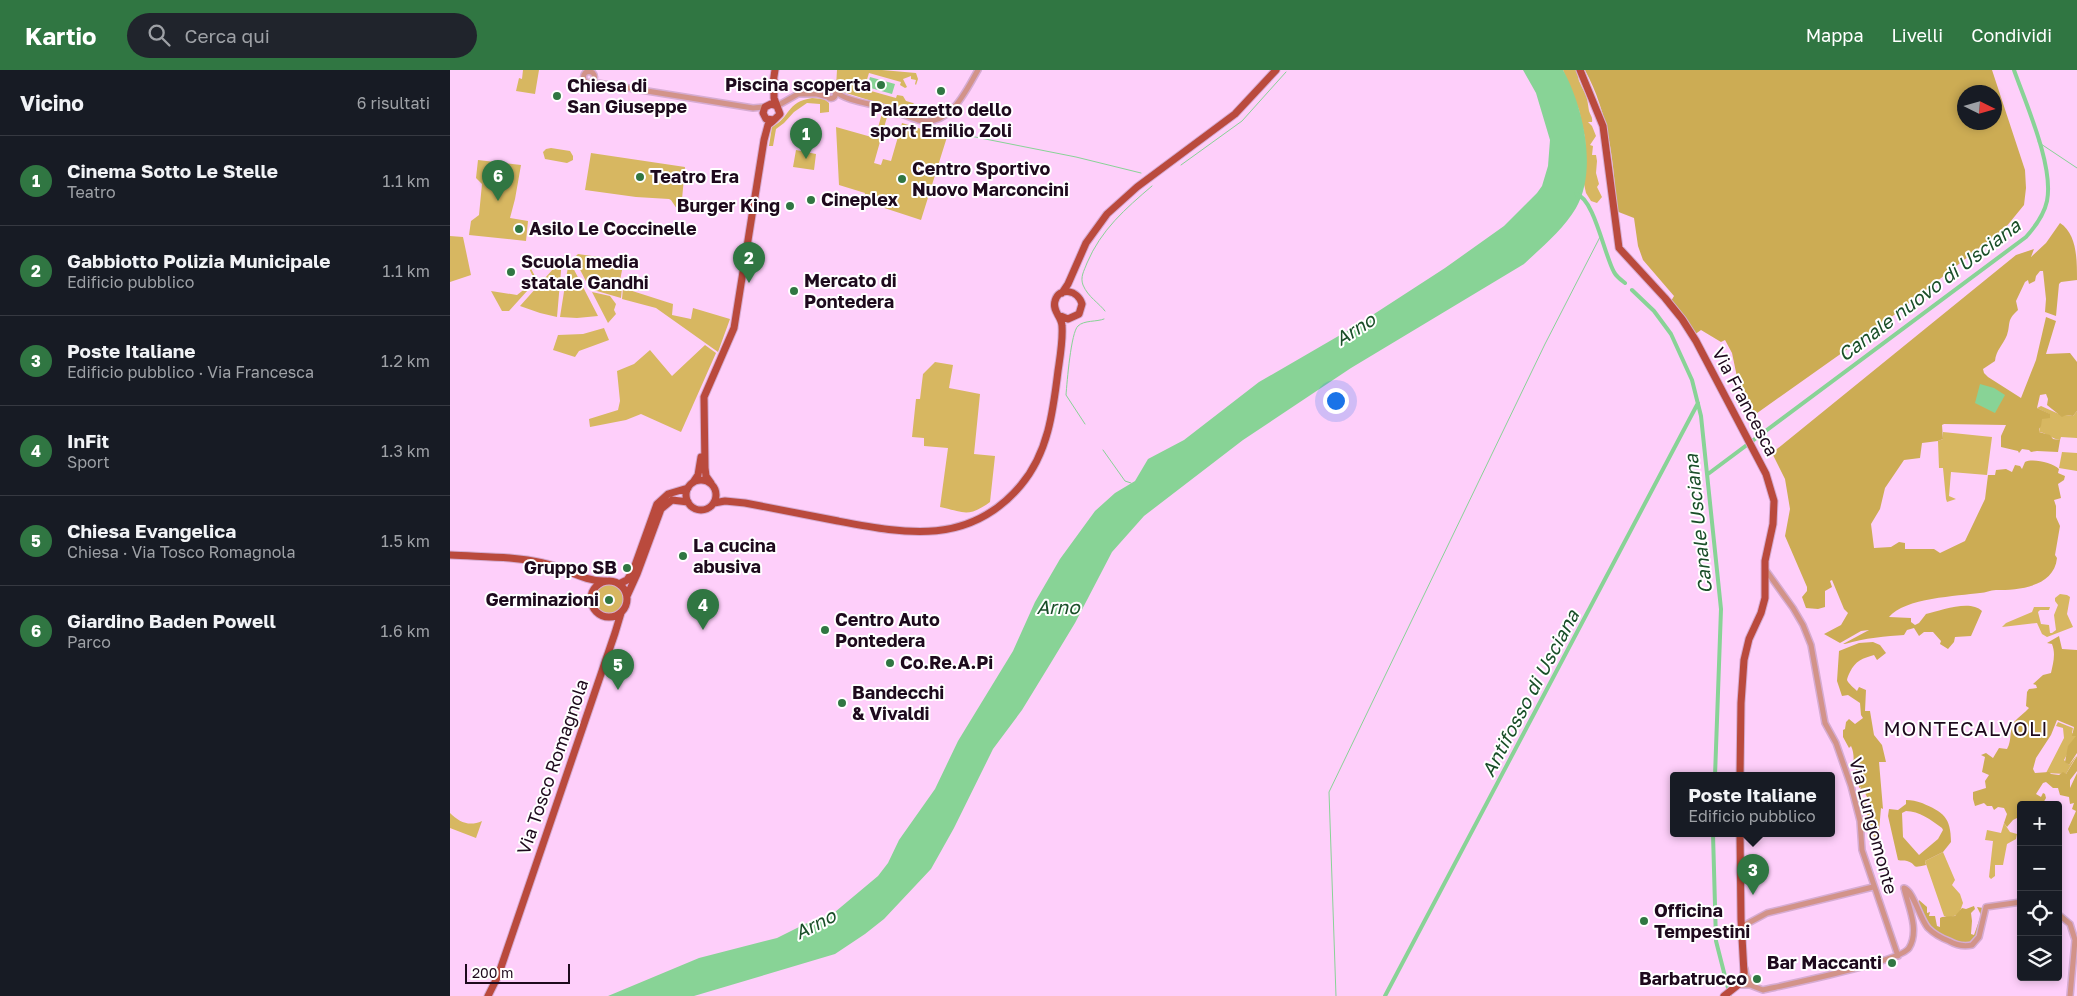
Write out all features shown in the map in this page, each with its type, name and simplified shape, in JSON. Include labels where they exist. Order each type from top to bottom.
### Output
[{"type":"main road","points":[[745,503],[716,491],[706,474],[705,393],[730,339],[735,323],[764,140],[768,126],[780,114],[774,98],[775,70]]},
{"type":"main road","points":[[1261,86],[1270,70]]},
{"type":"main road","points":[[1061,353],[1062,326],[1054,303],[1062,293],[1092,234],[1115,206],[1137,187],[1235,114],[1276,70]]},
{"type":"main road","name":"Via Francesca","points":[[1580,70],[1603,126],[1619,248],[1682,319],[1768,479],[1774,501],[1774,524],[1764,568],[1766,598],[1761,614],[1749,639],[1744,660],[1740,772]]},
{"type":"main road","points":[[764,140],[765,110],[774,80]]},
{"type":"main road","points":[[765,110],[777,106]]},
{"type":"main road","points":[[765,110],[767,120],[773,121]]},
{"type":"main road","points":[[704,432],[700,470],[688,488],[686,495],[688,502],[693,508],[700,510],[708,508],[714,503],[725,501],[745,503],[904,532],[944,530],[977,520],[992,512],[1013,494],[1038,460],[1050,420],[1067,328],[1080,312],[1082,305],[1073,283],[1077,264]]},
{"type":"main road","points":[[1062,293],[1070,291],[1076,294]]},
{"type":"main road","points":[[1058,315],[1066,319],[1076,317]]},
{"type":"main road","points":[[694,481],[703,480],[711,483]]},
{"type":"main road","points":[[619,584],[627,580],[633,572],[657,504],[668,494],[688,488]]},
{"type":"main road","points":[[714,503],[716,491]]},
{"type":"main road","points":[[602,616],[613,616],[620,613],[625,607],[627,596],[661,509],[667,503],[675,500],[688,502]]},
{"type":"main road","points":[[450,555],[533,561],[556,566],[594,581],[619,584],[627,596]]},
{"type":"main road","points":[[579,575],[588,584],[594,608],[613,627],[612,640]]},
{"type":"main road","points":[[592,596],[595,588],[606,581]]},
{"type":"main road","name":"Via Tosco Romagnola","points":[[488,996],[496,980],[532,876],[620,613]]},
{"type":"main road","points":[[1724,996],[1740,982],[1745,968],[1741,927],[1740,837]]},
{"type":"street","points":[[777,106],[801,94],[834,94],[916,119],[933,120],[944,115],[958,104],[978,70]]},
{"type":"street","points":[[590,74],[608,86],[765,110]]},
{"type":"street","points":[[780,114],[788,104],[801,94]]},
{"type":"street","name":"Via Lungomonte","points":[[1764,568],[1793,608],[1803,625],[1810,645],[1825,723],[1836,742],[1853,791],[1860,821],[1862,850],[1898,956]]},
{"type":"street","points":[[1741,927],[1767,913],[1814,903],[1873,886]]},
{"type":"street","points":[[1740,982],[1752,984],[1763,990],[1898,956],[1909,949],[1914,933],[1904,888],[1910,891],[1922,919],[1933,932],[1953,943],[1964,946],[1972,945],[1979,937],[1986,907],[2017,903]]},
{"type":"street","points":[[2062,917],[2070,924],[2075,940],[2070,996]]},
{"type":"street","points":[[1745,968],[1752,984]]},
{"type":"shaded area","points":[[523,70],[539,70],[535,94],[516,91],[519,78],[522,79]]},
{"type":"shaded area","points":[[837,70],[882,70],[916,73],[918,79],[916,85],[916,80],[911,79],[911,76],[903,79],[907,87],[905,88],[900,85],[901,82],[869,73],[864,89],[896,98],[897,95],[903,96],[906,101],[913,103],[922,111],[923,109],[933,109],[936,114],[920,116],[843,92],[836,87]]},
{"type":"shaded area","points":[[1563,70],[1576,70],[1592,117],[1592,122],[1588,122],[1596,136],[1590,145],[1593,146],[1592,155],[1596,155],[1596,173],[1599,184],[1597,187],[1602,197],[1597,203],[1591,201],[1586,193],[1584,184],[1586,162],[1585,138],[1579,110]]},
{"type":"shaded area","points":[[1585,70],[1992,70],[1997,85],[1957,85],[1957,130],[2002,130],[2002,100],[2025,170],[2026,188],[2024,205],[2006,227],[1880,326],[1753,416],[1737,377],[1732,353],[1725,340],[1721,342],[1701,330],[1694,335],[1671,301],[1674,296],[1643,260],[1638,246],[1634,218],[1616,211],[1612,157],[1605,121]]},
{"type":"shaded area","points":[[812,98],[824,99],[829,103],[829,112],[820,113],[820,104],[807,103],[776,129],[773,146],[769,146],[772,127],[783,119],[797,103]]},
{"type":"shaded area","name":"Centro Sportivo Nuovo Marconcini","points":[[883,110],[886,112],[887,117],[874,163],[881,165],[883,159],[891,161],[902,123],[947,137],[921,220],[863,201],[865,193],[839,185],[836,127],[875,138]]},
{"type":"shaded area","points":[[551,148],[570,151],[573,160],[567,163],[545,159],[543,152]]},
{"type":"shaded area","points":[[796,150],[816,154],[814,170],[793,167]]},
{"type":"shaded area","points":[[591,153],[685,167],[681,210],[679,212],[669,199],[636,197],[585,190]]},
{"type":"shaded area","points":[[478,160],[521,165],[510,218],[528,221],[526,241],[469,235],[471,221],[479,215],[482,184],[476,178]]},
{"type":"shaded area","points":[[2060,223],[2066,228],[2073,240],[2077,280],[2061,282],[2059,284],[2056,316],[2045,312],[2046,299],[2043,271],[2040,271],[2036,276],[2035,281],[2029,284],[2028,280],[2025,282],[2016,301],[2018,310],[2010,320],[2007,335],[1995,361],[1983,369],[1988,377],[2021,398],[2036,360],[2046,317],[2056,321],[2046,354],[2070,353],[2077,362],[2077,411],[2073,416],[2066,415],[2062,417],[2047,405],[2048,399],[2046,394],[2040,395],[2037,408],[2050,414],[2050,418],[2042,419],[2039,432],[2050,435],[2053,439],[2060,440],[2058,452],[2031,452],[2022,449],[2019,453],[2018,451],[2001,447],[2001,436],[2006,425],[1944,424],[1942,425],[1943,439],[1922,443],[1920,458],[1904,460],[1885,488],[1880,509],[1871,524],[1874,548],[1891,547],[1899,542],[1905,543],[1905,549],[1934,549],[1940,553],[1965,541],[1985,499],[1988,475],[1995,475],[1996,470],[2006,469],[2012,472],[2015,465],[2020,466],[2022,469],[2025,462],[2029,461],[2043,462],[2056,467],[2059,469],[2058,473],[2065,476],[2064,480],[2058,484],[2061,498],[2054,500],[2056,517],[2060,526],[2055,555],[2057,558],[2054,568],[2042,581],[2025,588],[1994,590],[1932,599],[1906,606],[1889,617],[1911,618],[1911,622],[1915,625],[1926,614],[1955,607],[1970,606],[1982,611],[1971,636],[1955,637],[1954,642],[1948,649],[1940,644],[1941,641],[1933,632],[1924,632],[1919,636],[1914,628],[1907,630],[1904,635],[1843,644],[1869,630],[1861,631],[1840,643],[1824,634],[1841,625],[1848,613],[1844,609],[1832,580],[1830,581],[1832,587],[1825,591],[1825,607],[1818,609],[1806,608],[1802,597],[1807,591],[1807,587],[1785,536],[1790,509],[1785,479],[1772,453],[2016,255],[2034,249],[2031,257],[2046,243]]},
{"type":"shaded area","points":[[450,236],[463,237],[471,275],[450,282]]},
{"type":"shaded area","points":[[578,254],[619,260],[623,265],[619,286],[622,287],[621,298],[590,289],[574,258]]},
{"type":"shaded area","points":[[521,259],[527,261],[537,280],[509,311],[502,311],[491,291],[517,295],[535,281],[526,262]]},
{"type":"shaded area","points":[[562,259],[557,317],[520,306]]},
{"type":"shaded area","points":[[569,260],[598,316],[560,317]]},
{"type":"shaded area","points":[[623,288],[673,304],[672,315],[691,319],[693,308],[730,319],[718,352],[656,308],[622,299]]},
{"type":"shaded area","points":[[592,292],[610,296],[616,304],[614,310],[616,314],[608,323]]},
{"type":"shaded area","points":[[604,328],[609,340],[579,351],[575,357],[553,350],[558,335],[583,334]]},
{"type":"shaded area","points":[[705,345],[716,353],[681,432],[641,414],[626,420],[590,427],[589,419],[618,410],[620,401],[617,371],[634,364],[650,350],[672,376]]},
{"type":"shaded area","points":[[935,362],[953,365],[949,388],[980,394],[974,454],[995,456],[990,502],[971,512],[961,512],[940,507],[948,448],[924,446],[924,438],[912,437],[916,399],[920,399],[923,374]]},
{"type":"shaded area","points":[[2041,406],[2059,414],[2073,416],[2077,411],[2077,438],[2061,437],[2060,440],[2039,432],[2041,419],[2049,414],[2037,408]]},
{"type":"shaded area","points":[[1943,432],[1992,437],[1987,475],[1951,472],[1949,496],[1956,499],[1947,502],[1943,468],[1939,468],[1938,441],[1943,439]]},
{"type":"shaded area","points":[[2062,452],[2077,453],[2077,471],[2059,468]]},
{"type":"shaded area","points":[[609,584],[615,585],[623,593],[623,605],[615,613],[609,614],[603,613],[595,605],[594,599],[595,593],[603,585]]},
{"type":"shaded area","points":[[2060,594],[2070,597],[2067,614],[2073,627],[2047,637],[2042,634],[2037,623],[2002,627],[2006,623],[2032,612],[2034,607],[2050,607],[2049,610],[2040,610],[2038,612],[2041,624],[2049,625],[2050,633],[2052,633],[2056,630],[2054,615],[2058,605],[2055,598]]},
{"type":"shaded area","points":[[2059,636],[2062,649],[2077,650],[2077,753],[2069,765],[2065,762],[2068,746],[2076,736],[2072,736],[2074,727],[2057,720],[2051,735],[2036,758],[2033,769],[2035,773],[2049,772],[2059,775],[2063,772],[2066,774],[2077,756],[2077,771],[2070,780],[2070,788],[2077,773],[2077,833],[2070,834],[2068,829],[2076,811],[2072,809],[2074,803],[2070,804],[2069,797],[2060,795],[2058,788],[2053,788],[2046,782],[2043,783],[2036,794],[2041,797],[2043,793],[2045,794],[2044,801],[2017,801],[2017,818],[2007,827],[2004,823],[2007,814],[2004,808],[1998,807],[1994,810],[1992,806],[1987,806],[1984,803],[1975,806],[1973,799],[1973,792],[1986,788],[1985,781],[1989,775],[1982,772],[1985,757],[1981,755],[1986,753],[1993,758],[1999,748],[2007,749],[2014,722],[2029,708],[2026,706],[2027,692],[2029,689],[2037,688],[2033,684],[2043,675],[2051,673],[2054,651],[2052,644],[2047,643]]},
{"type":"shaded area","points":[[1873,642],[1880,645],[1886,653],[1877,660],[1874,655],[1860,660],[1852,668],[1847,680],[1857,691],[1859,687],[1866,690],[1865,711],[1870,711],[1874,735],[1882,745],[1886,762],[1879,762],[1883,809],[1881,808],[1878,842],[1876,843],[1865,808],[1860,806],[1862,799],[1867,804],[1872,816],[1871,805],[1864,791],[1860,790],[1861,787],[1859,788],[1858,772],[1853,766],[1854,756],[1852,748],[1851,746],[1849,748],[1843,737],[1843,730],[1849,719],[1855,724],[1863,718],[1860,703],[1848,695],[1842,696],[1837,681],[1839,651],[1859,643]]},
{"type":"shaded area","points":[[2058,722],[2073,728],[2072,733],[2077,736],[2064,760],[2069,765],[2077,755],[2066,774],[2046,773],[2064,738],[2063,728],[2056,726]]},
{"type":"shaded area","points":[[1906,800],[1914,801],[1935,809],[1944,816],[1949,827],[1951,842],[1943,852],[1925,861],[1926,865],[1916,867],[1911,862],[1898,860],[1888,816],[1889,809],[1898,810],[1906,804]],"holes":[[[1906,811],[1925,816],[1943,830],[1938,839],[1919,855],[1903,837],[1902,813]]]},
{"type":"shaded area","points":[[450,813],[464,823],[473,824],[482,821],[476,838],[450,828]]},
{"type":"shaded area","points":[[2004,823],[2010,832],[2017,834],[2016,839],[2007,844],[2003,865],[1995,865],[1995,876],[1991,879],[1989,877],[1993,841],[1985,840],[1987,830],[2001,833]]},
{"type":"shaded area","points":[[1943,852],[1955,880],[1952,885],[1960,894],[1963,903],[1959,914],[1949,918],[1944,916],[1925,861]]},
{"type":"shaded area","points":[[1919,900],[1927,907],[1927,913],[1930,912],[1929,916],[1935,916],[1937,926],[1940,927],[1940,918],[1955,916],[1962,908],[1966,909],[1974,906],[1975,909],[1971,913],[1971,934],[1974,935],[1981,915],[1977,907],[1983,908],[1978,935],[1971,944],[1961,944],[1945,938],[1932,928],[1927,921],[1918,906]]},
{"type":"water","name":"Arno","points":[[1523,70],[1563,70],[1577,101],[1582,119],[1587,157],[1586,175],[1583,193],[1565,224],[1524,264],[1351,368],[1243,440],[1144,516],[1112,552],[1075,623],[1022,710],[993,749],[954,828],[931,869],[884,919],[835,954],[694,996],[608,996],[699,958],[777,938],[835,912],[878,876],[888,863],[899,840],[935,789],[958,741],[1013,651],[1035,602],[1060,559],[1095,511],[1115,493],[1135,481],[1148,459],[1184,440],[1259,382],[1354,327],[1445,268],[1504,226],[1537,193],[1542,186],[1548,166],[1550,140],[1536,93]]},
{"type":"water","name":"Piscina scoperta","points":[[870,77],[895,84],[892,94],[867,87]]},
{"type":"water","points":[[1980,384],[1994,388],[2005,395],[1995,413],[1975,403]]},
{"type":"waterway","name":"Canale nuovo di Usciana","points":[[1708,474],[2026,237],[2033,229],[2046,206],[2048,187],[2043,153],[2038,135],[2014,70]]},
{"type":"waterway","points":[[1181,165],[1242,121],[1286,72]]},
{"type":"waterway","points":[[965,135],[1076,157],[1141,173]]},
{"type":"waterway","points":[[2038,142],[2077,168]]},
{"type":"waterway","points":[[1105,311],[1085,289],[1082,279],[1084,271],[1099,240],[1123,212],[1152,186]]},
{"type":"waterway","name":"Canale Usciana","points":[[1576,194],[1588,205],[1610,264],[1617,276],[1625,283]]},
{"type":"waterway","points":[[1336,996],[1329,792],[1545,344],[1600,237]]},
{"type":"waterway","name":"Canale Usciana","points":[[1632,290],[1654,311],[1671,334],[1692,380],[1701,416],[1721,609],[1715,772]]},
{"type":"waterway","points":[[1085,424],[1066,395],[1071,347],[1078,326],[1104,319]]},
{"type":"waterway","name":"Antifosso di Usciana","points":[[1385,996],[1698,403]]},
{"type":"waterway","points":[[1103,450],[1125,481],[1131,483]]},
{"type":"waterway","name":"Canale Usciana","points":[[1713,837],[1716,941],[1730,996]]},
{"type":"place","name":"Piscina scoperta","points":[[881,85]]},
{"type":"place","name":"Palazzetto dello sport Emilio Zoli","points":[[941,91]]},
{"type":"place","name":"Chiesa di San Giuseppe","points":[[557,96]]},
{"type":"place","name":"Cinema Sotto Le Stelle","points":[[806,159]]},
{"type":"place","name":"Teatro Era","points":[[640,177]]},
{"type":"place","name":"Centro Sportivo Nuovo Marconcini","points":[[902,179]]},
{"type":"place","name":"Cineplex","points":[[811,200]]},
{"type":"place","name":"Giardino Baden Powell","points":[[498,201]]},
{"type":"place","name":"Burger King","points":[[790,206]]},
{"type":"place","name":"Asilo Le Coccinelle","points":[[519,229]]},
{"type":"place","name":"Scuola media statale Gandhi","points":[[511,272]]},
{"type":"place","name":"Gabbiotto Polizia Municipale","points":[[749,283]]},
{"type":"place","name":"Mercato di Pontedera","points":[[794,291]]},
{"type":"place","name":"La cucina abusiva","points":[[683,556]]},
{"type":"place","name":"Gruppo SB","points":[[627,568]]},
{"type":"place","name":"Germinazioni","points":[[609,600]]},
{"type":"place","name":"InFit","points":[[703,630]]},
{"type":"place","name":"Centro Auto Pontedera","points":[[825,630]]},
{"type":"place","name":"Co.Re.A.Pi","points":[[890,663]]},
{"type":"place","name":"Chiesa Evangelica","points":[[618,690]]},
{"type":"place","name":"Bandecchi & Vivaldi","points":[[842,703]]},
{"type":"place","name":"Poste Italiane","points":[[1753,895]]},
{"type":"place","name":"Officina Tempestini","points":[[1644,921]]},
{"type":"place","name":"Bar Maccanti","points":[[1892,963]]},
{"type":"place","name":"Barbatrucco","points":[[1757,979]]},
{"type":"district","name":"MONTECALVOLI","points":[[1966,729]]}]
